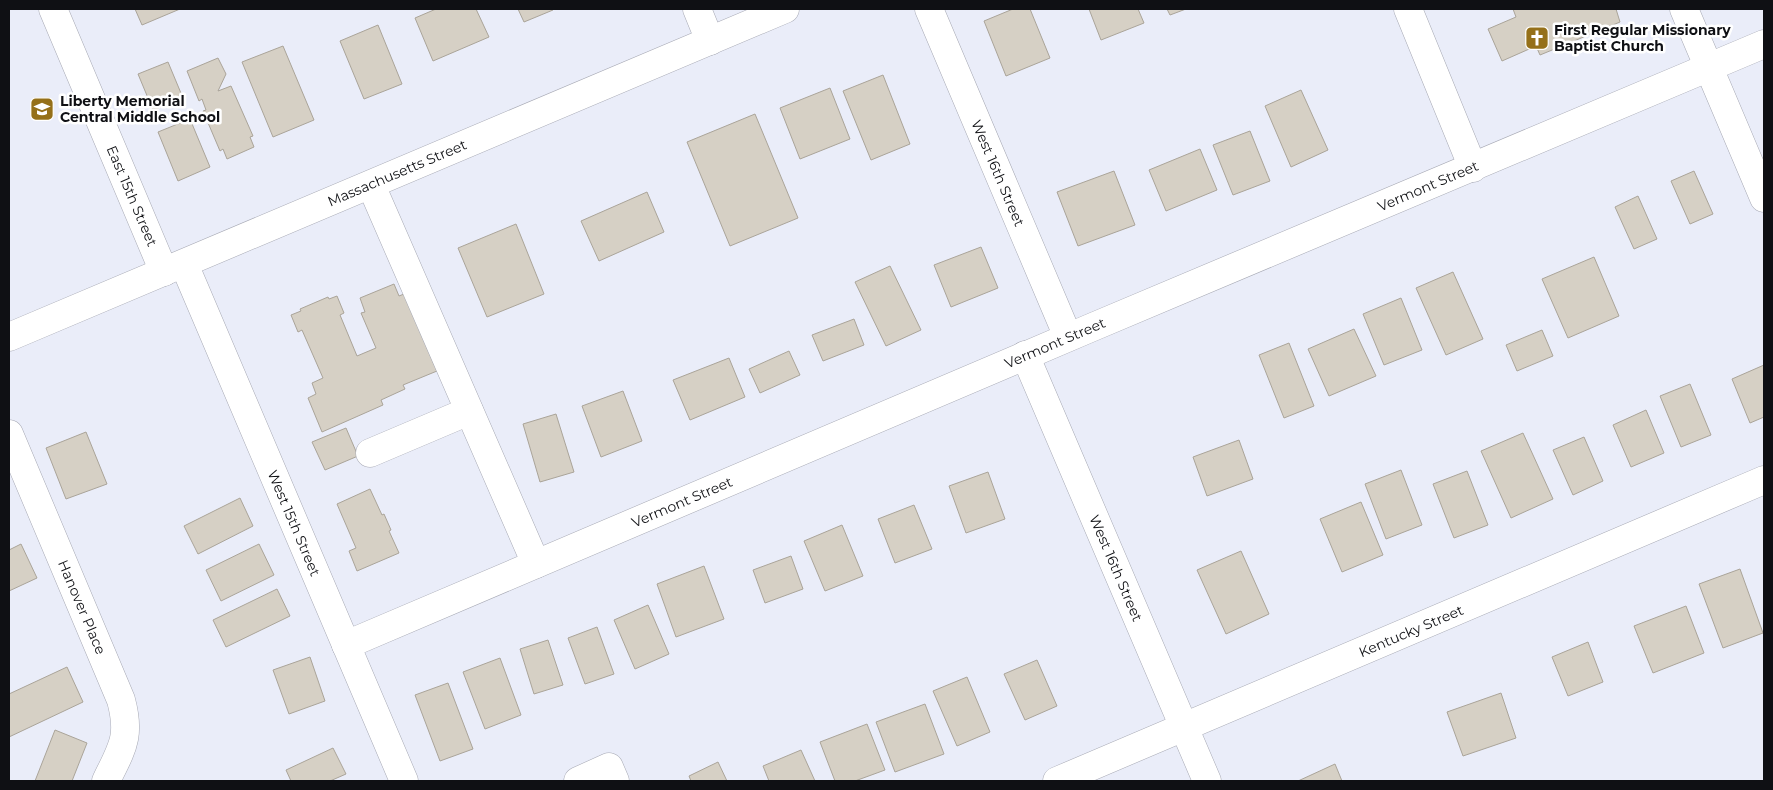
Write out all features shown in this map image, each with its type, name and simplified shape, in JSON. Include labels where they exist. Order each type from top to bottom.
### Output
[{"type":"street","name":"East 15th Street","points":[[53,9],[174,268]]},
{"type":"street","points":[[697,9],[710,41]]},
{"type":"street","name":"Massachusetts Street","points":[[9,337],[785,9]]},
{"type":"street","name":"West 16th Street","points":[[928,9],[1068,337]]},
{"type":"street","points":[[1408,9],[1473,168]]},
{"type":"street","points":[[1684,9],[1764,198]]},
{"type":"street","name":"Vermont Street","points":[[346,645],[1025,355],[1764,44]]},
{"type":"street","points":[[371,184],[536,564]]},
{"type":"street","name":"West 15th Street","points":[[174,268],[346,645],[404,781]]},
{"type":"street","name":"West 16th Street","points":[[1025,355],[1207,781]]},
{"type":"street","points":[[370,453],[470,411]]},
{"type":"street","name":"Hanover Place","points":[[9,434],[121,700],[126,717],[126,733],[122,748],[106,781]]},
{"type":"street","name":"Kentucky Street","points":[[1057,781],[1764,480]]},
{"type":"street","points":[[578,781],[610,767],[616,781]]},
{"type":"building","points":[[135,9],[180,9],[142,25]]},
{"type":"building","points":[[436,9],[476,9],[489,37],[433,61],[415,18]]},
{"type":"building","points":[[518,9],[553,9],[553,10],[524,22]]},
{"type":"building","points":[[1013,9],[1030,9],[1050,58],[1006,76],[984,21]]},
{"type":"building","points":[[1089,9],[1138,9],[1144,23],[1101,40]]},
{"type":"building","points":[[1167,9],[1186,9],[1170,15]]},
{"type":"building","name":"First Regular Missionary Baptist Church","points":[[1513,9],[1616,9],[1620,22],[1540,55],[1536,46],[1502,61],[1488,29],[1516,17]]},
{"type":"building","points":[[378,25],[402,84],[364,99],[340,41]]},
{"type":"building","points":[[283,46],[314,120],[273,137],[242,62]]},
{"type":"building","points":[[218,58],[226,74],[218,91],[231,86],[253,136],[250,137],[254,147],[227,159],[223,149],[220,151],[203,111],[206,110],[202,99],[199,101],[187,71]]},
{"type":"building","points":[[168,62],[183,98],[153,110],[138,74]]},
{"type":"building","points":[[883,75],[910,144],[871,160],[843,91]]},
{"type":"building","points":[[830,88],[850,139],[800,159],[780,108]]},
{"type":"building","points":[[1301,90],[1328,150],[1291,167],[1265,106]]},
{"type":"building","points":[[755,114],[798,218],[730,246],[687,142]]},
{"type":"building","points":[[190,119],[210,167],[178,181],[158,132]]},
{"type":"building","points":[[1250,131],[1270,181],[1233,195],[1213,145]]},
{"type":"building","points":[[1200,149],[1217,190],[1166,211],[1149,170]]},
{"type":"building","points":[[1114,171],[1135,225],[1078,246],[1057,192]]},
{"type":"building","points":[[1694,171],[1713,214],[1690,224],[1671,181]]},
{"type":"building","points":[[647,192],[664,232],[599,261],[581,221]]},
{"type":"building","points":[[1638,196],[1657,239],[1634,249],[1615,207]]},
{"type":"building","points":[[516,224],[544,294],[487,317],[458,248]]},
{"type":"building","points":[[981,247],[998,288],[951,307],[934,265]]},
{"type":"building","points":[[1594,257],[1619,316],[1568,338],[1542,279]]},
{"type":"building","points":[[890,266],[921,330],[886,346],[855,282]]},
{"type":"building","points":[[1453,272],[1483,339],[1446,355],[1416,288]]},
{"type":"building","points":[[394,284],[399,296],[404,294],[437,371],[403,385],[405,389],[381,400],[383,405],[322,432],[308,398],[316,394],[312,383],[323,378],[302,330],[298,332],[291,315],[328,297],[329,299],[337,296],[344,313],[340,315],[357,356],[376,348],[361,313],[365,312],[360,298]]},
{"type":"building","points":[[1401,298],[1422,350],[1384,365],[1363,314]]},
{"type":"building","points":[[854,319],[864,345],[823,361],[812,335]]},
{"type":"building","points":[[1354,329],[1376,376],[1329,396],[1308,349]]},
{"type":"building","points":[[1542,330],[1553,356],[1517,371],[1506,345]]},
{"type":"building","points":[[1289,343],[1314,406],[1284,418],[1259,355]]},
{"type":"building","points":[[789,351],[800,375],[760,393],[749,369]]},
{"type":"building","points":[[729,358],[745,397],[690,420],[673,380]]},
{"type":"building","points":[[1764,365],[1764,417],[1750,423],[1732,379]]},
{"type":"building","points":[[1690,384],[1711,435],[1681,447],[1660,396]]},
{"type":"building","points":[[623,391],[642,441],[601,457],[582,406]]},
{"type":"building","points":[[1646,410],[1664,453],[1631,467],[1613,425]]},
{"type":"building","points":[[556,414],[574,472],[540,482],[523,424]]},
{"type":"building","points":[[346,428],[358,456],[325,470],[312,442]]},
{"type":"building","points":[[86,432],[107,484],[66,499],[46,448]]},
{"type":"building","points":[[1523,433],[1553,499],[1511,518],[1481,451]]},
{"type":"building","points":[[1584,437],[1603,481],[1573,495],[1553,450]]},
{"type":"building","points":[[1239,440],[1253,479],[1207,496],[1193,457]]},
{"type":"building","points":[[1401,470],[1422,525],[1386,539],[1365,484]]},
{"type":"building","points":[[1467,471],[1488,525],[1454,538],[1433,484]]},
{"type":"building","points":[[988,472],[1005,519],[966,533],[949,486]]},
{"type":"building","points":[[370,489],[382,515],[384,514],[399,553],[357,571],[349,551],[356,548],[337,504]]},
{"type":"building","points":[[240,498],[253,526],[198,554],[184,526]]},
{"type":"building","points":[[1361,502],[1383,555],[1342,572],[1320,519]]},
{"type":"building","points":[[914,505],[932,549],[895,563],[878,519]]},
{"type":"building","points":[[842,525],[863,576],[825,591],[804,541]]},
{"type":"building","points":[[21,544],[37,578],[9,591],[9,550]]},
{"type":"building","points":[[259,544],[274,575],[221,601],[206,570]]},
{"type":"building","points":[[1241,551],[1269,614],[1226,634],[1197,570]]},
{"type":"building","points":[[791,556],[803,589],[765,603],[753,570]]},
{"type":"building","points":[[704,566],[724,619],[676,637],[657,584]]},
{"type":"building","points":[[1740,569],[1763,633],[1723,648],[1699,584]]},
{"type":"building","points":[[277,589],[290,616],[226,647],[213,620]]},
{"type":"building","points":[[648,605],[669,654],[635,669],[614,620]]},
{"type":"building","points":[[1686,606],[1704,653],[1653,673],[1634,626]]},
{"type":"building","points":[[597,627],[614,674],[585,684],[568,638]]},
{"type":"building","points":[[548,640],[563,685],[534,694],[520,649]]},
{"type":"building","points":[[1588,642],[1603,682],[1568,696],[1552,657]]},
{"type":"building","points":[[310,657],[325,701],[289,714],[273,670]]},
{"type":"building","points":[[500,658],[521,715],[485,729],[463,672]]},
{"type":"building","points":[[1037,660],[1057,706],[1025,720],[1004,674]]},
{"type":"building","points":[[67,667],[83,702],[9,737],[9,694]]},
{"type":"building","points":[[967,677],[990,732],[957,746],[933,691]]},
{"type":"building","points":[[448,683],[473,749],[440,761],[415,695]]},
{"type":"building","points":[[1501,693],[1516,738],[1463,756],[1447,712]]},
{"type":"building","points":[[925,704],[944,754],[895,772],[876,722]]},
{"type":"building","points":[[867,724],[885,770],[855,781],[835,781],[820,742]]},
{"type":"building","points":[[55,730],[87,743],[72,781],[35,781]]},
{"type":"building","points":[[333,748],[346,774],[330,781],[291,781],[286,770]]},
{"type":"building","points":[[801,750],[815,781],[769,781],[763,766]]},
{"type":"building","points":[[718,762],[727,781],[691,781],[689,776]]},
{"type":"building","points":[[1335,764],[1342,781],[1298,781]]},
{"type":"place","name":"First Regular Missionary Baptist Church","points":[[1537,38]]},
{"type":"place","name":"Liberty Memorial Central Middle School","points":[[42,109]]}]
